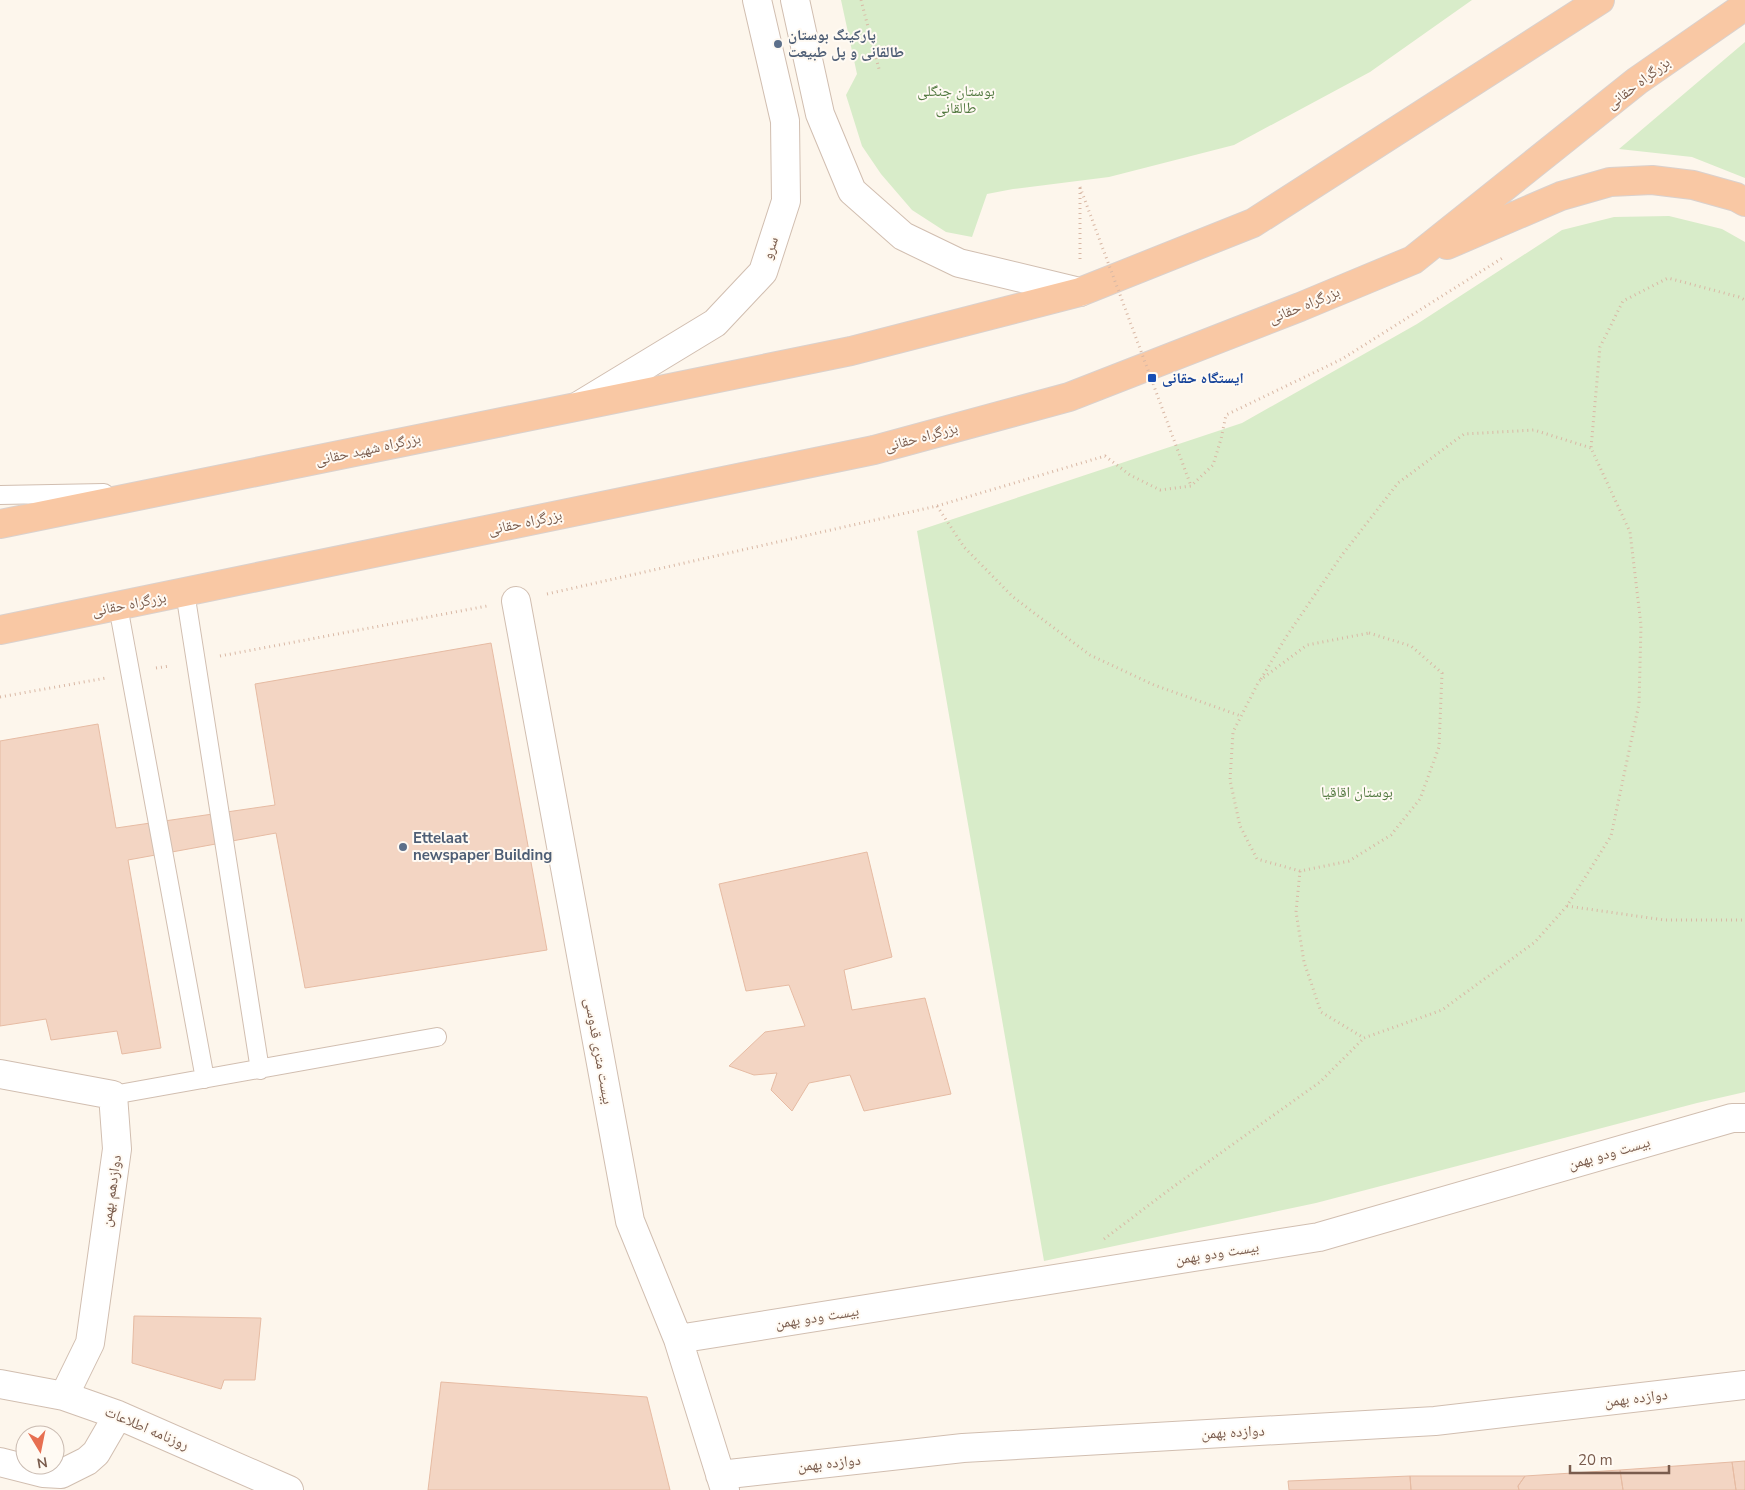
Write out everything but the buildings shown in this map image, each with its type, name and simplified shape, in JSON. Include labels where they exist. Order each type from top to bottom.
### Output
[{"type":"highway","points":[[580,405],[851,351],[1080,292],[1253,223],[1600,0]]},
{"type":"highway","name":"بزرگراه حقانی","points":[[0,630],[864,452],[1069,397],[1300,307],[1413,260],[1637,81],[1745,6]]},
{"type":"highway","points":[[1413,260],[1561,196],[1610,182],[1652,180],[1694,185],[1736,197],[1745,202]]},
{"type":"highway","name":"بزرگراه شهید حقانی","points":[[157,492],[580,405]]},
{"type":"highway","points":[[0,524],[157,492]]},
{"type":"street","name":"سرو","points":[[580,405],[715,323],[763,272],[786,201],[785,121],[758,0]]},
{"type":"street","points":[[795,0],[820,114],[852,191],[903,236],[959,264],[1080,292]]},
{"type":"street","name":"بیست متری قدوسی","points":[[516,601],[630,1221],[678,1339],[722,1482]]},
{"type":"street","points":[[0,1074],[113,1095]]},
{"type":"street","name":"دوازدهم بهمن","points":[[64,1396],[90,1344],[117,1149],[113,1095]]},
{"type":"street","name":"بیست ودو بهمن","points":[[678,1339],[1320,1237],[1732,1118],[1745,1118]]},
{"type":"street","name":"روزنامه اطلاعات","points":[[0,1384],[64,1396],[118,1415],[289,1490]]},
{"type":"street","name":"دوازده بهمن","points":[[722,1482],[963,1448],[1435,1421],[1745,1385]]},
{"type":"street","points":[[0,1462],[43,1473],[61,1474],[87,1461],[96,1453],[118,1415]]},
{"type":"lane","points":[[0,495],[157,492]]},
{"type":"lane","points":[[185,592],[260,1070]]},
{"type":"lane","points":[[118,606],[205,1079]]},
{"type":"lane","points":[[113,1095],[437,1037]]},
{"type":"path","points":[[861,0],[879,69]]},
{"type":"path","points":[[1080,292],[1080,187],[1191,486]]},
{"type":"path","points":[[0,697],[516,601],[937,506],[1105,456],[1130,475],[1160,490],[1191,486],[1212,465],[1221,439],[1226,415],[1342,359],[1508,254]]},
{"type":"path","points":[[1103,1239],[1320,1082],[1364,1038],[1442,1010],[1534,942],[1567,906],[1611,836],[1639,704],[1641,625],[1630,532],[1591,448],[1600,347],[1623,301],[1668,278],[1745,300]]},
{"type":"path","points":[[1259,681],[1307,645],[1369,633],[1411,646],[1442,673],[1439,748],[1420,799],[1391,835],[1349,861],[1300,872],[1257,859],[1240,826],[1230,780],[1233,732],[1259,681],[1286,637],[1342,555],[1398,483],[1464,434],[1534,430],[1591,448]]},
{"type":"path","points":[[937,506],[964,547],[1013,597],[1090,655],[1154,685],[1241,716]]},
{"type":"path","points":[[1300,872],[1296,912],[1304,962],[1321,1012],[1364,1038]]},
{"type":"path","points":[[1567,906],[1664,920],[1745,920]]},
{"type":"green space","name":"بوستان جنگلی طالقانی","points":[[841,0],[1472,0],[1370,72],[1234,145],[1109,177],[987,194],[972,237],[946,232],[912,210],[881,174],[862,146],[846,95],[857,74]]},
{"type":"green space","points":[[1745,42],[1745,178],[1692,157],[1619,149]]},
{"type":"green space","name":"بوستان اقاقیا","points":[[1669,216],[1722,229],[1745,242],[1745,1092],[1316,1203],[1044,1261],[917,531],[1242,423],[1417,324],[1562,230],[1614,217]]},
{"type":"place","name":"پارکینگ بوستان طالقانی و پل طبیعت","points":[[778,44]]},
{"type":"place","name":"ایستگاه حقانی","points":[[1152,378]]},
{"type":"place","name":"Ettelaat newspaper Building","points":[[403,847]]}]
